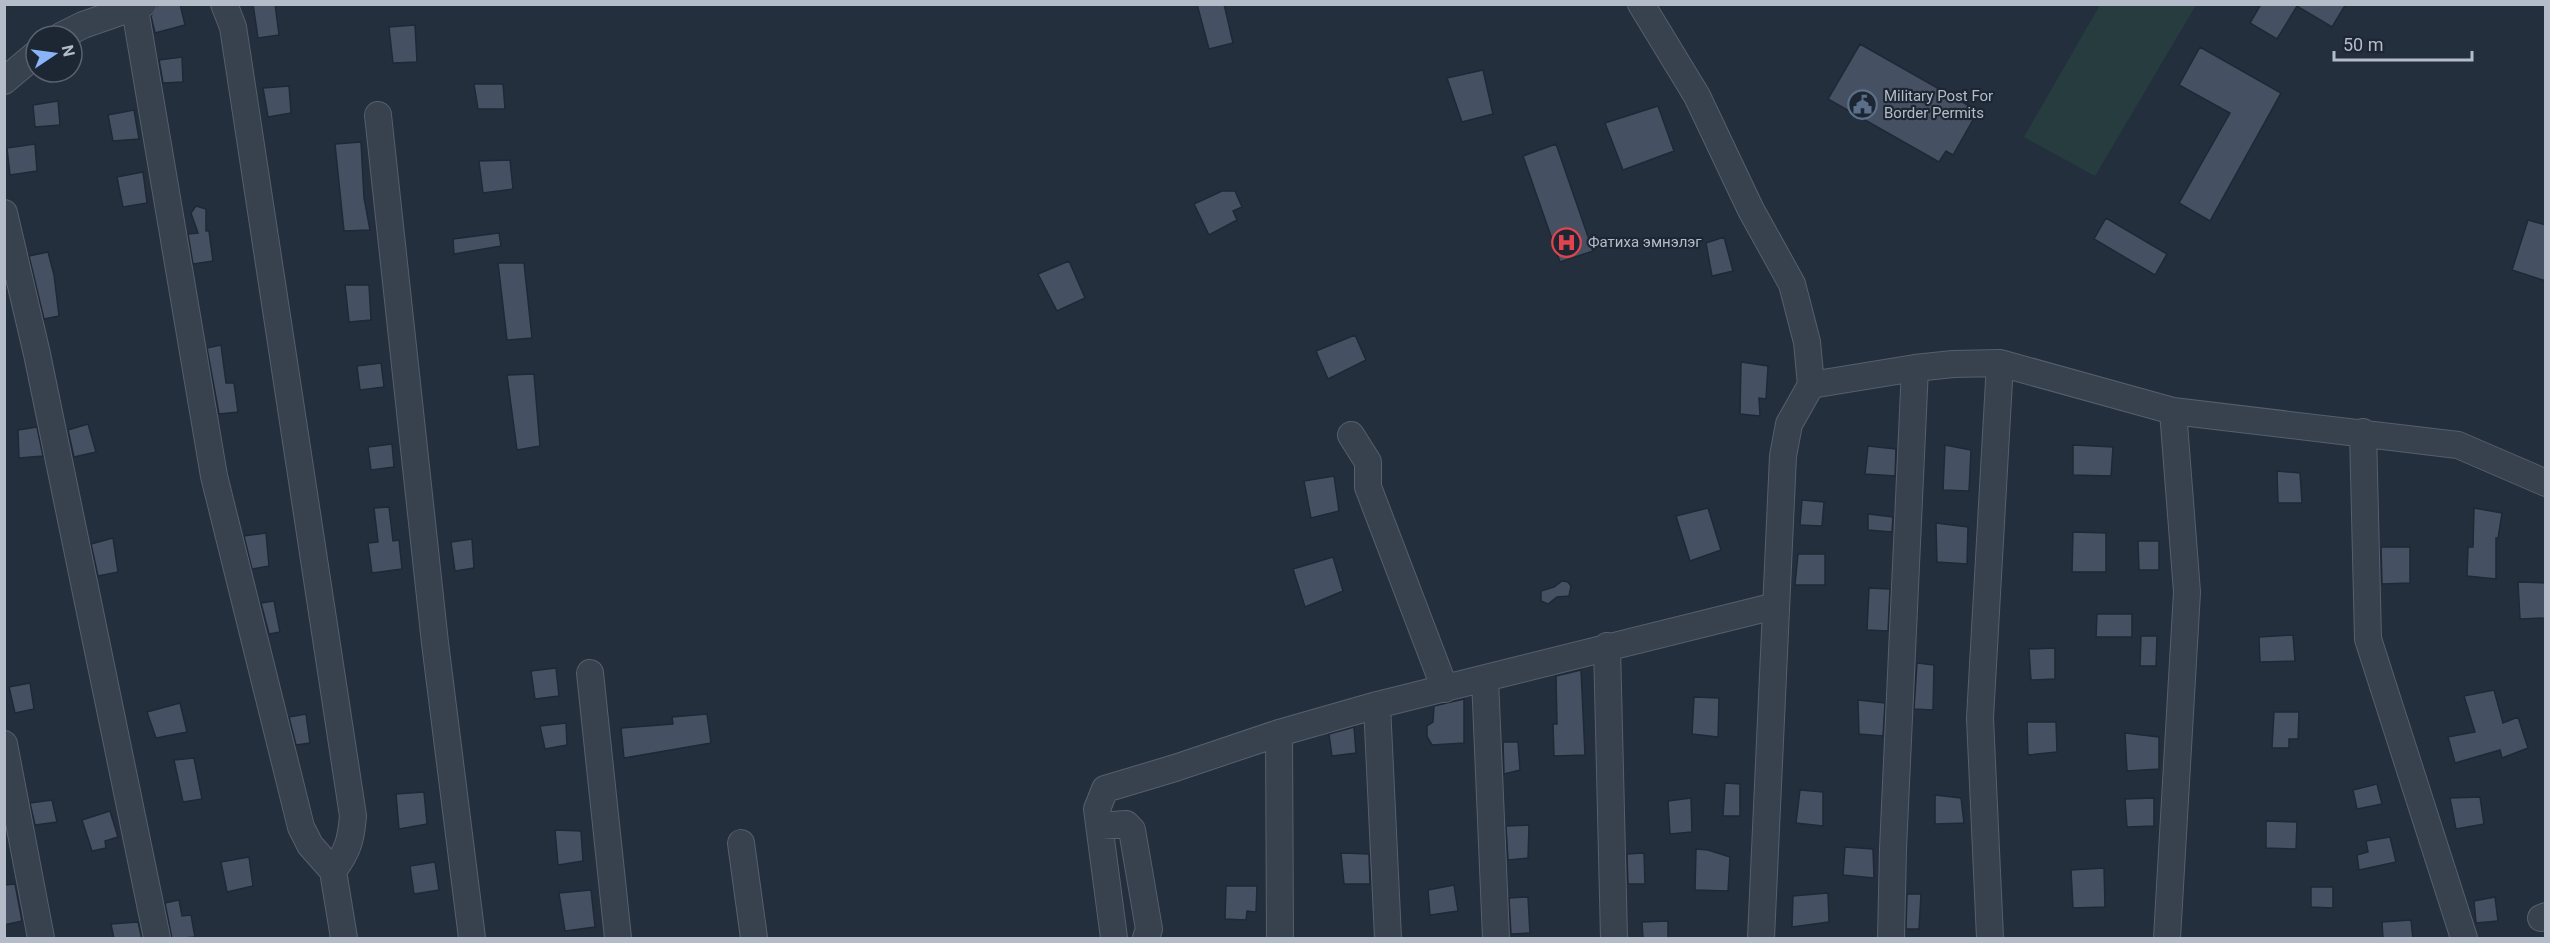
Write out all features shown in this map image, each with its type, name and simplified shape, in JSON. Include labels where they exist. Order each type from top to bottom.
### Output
[{"type":"street","points":[[224,4],[233,27],[353,816],[351,838],[345,855],[333,871]]},
{"type":"street","points":[[1641,4],[1697,96],[1751,210],[1792,284],[1807,342],[1810,385],[1789,424],[1783,456],[1761,939]]},
{"type":"street","points":[[84,25],[139,7],[214,476],[301,827],[320,859],[333,871],[344,939]]},
{"type":"street","points":[[4,81],[24,64]]},
{"type":"street","points":[[378,115],[435,643],[472,939]]},
{"type":"street","points":[[4,213],[37,354],[157,939]]},
{"type":"street","points":[[1810,385],[1915,368],[2000,363],[2173,411],[2458,445],[2546,483]]},
{"type":"street","points":[[1990,939],[1980,718],[2000,363]]},
{"type":"street","points":[[1891,939],[1893,837],[1915,368]]},
{"type":"street","points":[[2167,939],[2187,592],[2173,411]]},
{"type":"street","points":[[2363,432],[2368,639],[2464,939]]},
{"type":"street","points":[[1351,435],[1368,462],[1368,487],[1445,689]]},
{"type":"street","points":[[1114,939],[1097,810],[1106,789],[1279,733],[1377,705],[1775,606]]},
{"type":"street","points":[[1607,646],[1614,939]]},
{"type":"street","points":[[590,673],[618,939]]},
{"type":"street","points":[[1485,679],[1496,939]]},
{"type":"street","points":[[1377,705],[1388,939]]},
{"type":"street","points":[[1279,733],[1280,939]]},
{"type":"street","points":[[4,744],[41,939]]},
{"type":"street","points":[[1100,826],[1126,824],[1132,830],[1149,929],[1146,939]]},
{"type":"street","points":[[741,843],[754,939]]},
{"type":"green space","points":[[2100,5],[2196,5],[2095,176],[2024,137]]},
{"type":"building","points":[[158,4],[180,4],[185,25],[155,33],[151,16]]},
{"type":"building","points":[[253,4],[275,4],[279,35],[258,38]]},
{"type":"building","points":[[1197,4],[1224,4],[1233,43],[1209,49]]},
{"type":"building","points":[[2261,4],[2346,4],[2332,27],[2297,6],[2277,39],[2250,23]]},
{"type":"building","points":[[415,25],[417,62],[393,63],[389,27]]},
{"type":"building","points":[[1860,44],[1978,111],[1953,155],[1946,151],[1939,162],[1828,99]]},
{"type":"building","points":[[2200,47],[2281,93],[2210,221],[2179,203],[2230,113],[2179,85]]},
{"type":"building","points":[[182,57],[183,82],[163,83],[159,60]]},
{"type":"building","points":[[1483,70],[1493,114],[1462,122],[1447,78]]},
{"type":"building","points":[[474,84],[503,84],[505,109],[478,109]]},
{"type":"building","points":[[289,86],[291,113],[268,117],[263,88]]},
{"type":"building","points":[[58,101],[60,125],[35,127],[33,105]]},
{"type":"building","points":[[1658,106],[1674,151],[1623,170],[1605,123]]},
{"type":"building","points":[[134,110],[139,139],[113,141],[108,115]]},
{"type":"building","points":[[361,142],[364,198],[370,230],[344,231],[335,144]]},
{"type":"building","points":[[35,144],[37,171],[10,175],[7,148]]},
{"type":"building","points":[[1556,144],[1593,251],[1560,262],[1523,156]]},
{"type":"building","points":[[510,160],[513,189],[483,193],[479,161]]},
{"type":"building","points":[[143,172],[147,203],[123,207],[117,177]]},
{"type":"building","points":[[1222,191],[1235,191],[1242,207],[1233,211],[1237,220],[1209,235],[1194,204]]},
{"type":"building","points":[[196,206],[206,209],[206,231],[209,231],[213,261],[193,264],[188,234],[198,233],[191,213]]},
{"type":"building","points":[[2106,218],[2167,254],[2155,275],[2094,239]]},
{"type":"building","points":[[2528,220],[2546,225],[2546,281],[2512,270]]},
{"type":"building","points":[[499,233],[501,246],[454,254],[453,239]]},
{"type":"building","points":[[1724,237],[1733,271],[1712,276],[1706,243]]},
{"type":"building","points":[[48,252],[54,275],[59,316],[44,319],[29,256]]},
{"type":"building","points":[[1069,261],[1085,298],[1057,311],[1038,274]]},
{"type":"building","points":[[498,263],[524,263],[532,338],[507,340]]},
{"type":"building","points":[[345,285],[369,285],[371,320],[349,322]]},
{"type":"building","points":[[1355,335],[1366,360],[1328,379],[1316,351]]},
{"type":"building","points":[[221,345],[226,383],[234,383],[238,412],[219,414],[207,348]]},
{"type":"building","points":[[1741,362],[1768,366],[1766,399],[1759,398],[1760,416],[1740,414]]},
{"type":"building","points":[[381,363],[384,387],[360,390],[357,366]]},
{"type":"building","points":[[534,374],[540,446],[517,450],[507,375]]},
{"type":"building","points":[[88,424],[96,452],[74,457],[68,430]]},
{"type":"building","points":[[37,427],[43,456],[19,458],[18,430]]},
{"type":"building","points":[[392,444],[394,467],[371,470],[368,447]]},
{"type":"building","points":[[1945,445],[1971,450],[1969,491],[1943,490]]},
{"type":"building","points":[[2073,445],[2113,447],[2111,476],[2073,475]]},
{"type":"building","points":[[1868,446],[1896,449],[1895,476],[1865,474]]},
{"type":"building","points":[[2277,471],[2300,473],[2302,503],[2278,503]]},
{"type":"building","points":[[1334,476],[1339,511],[1311,518],[1304,481]]},
{"type":"building","points":[[1802,500],[1824,502],[1822,526],[1800,525]]},
{"type":"building","points":[[389,507],[393,541],[399,540],[402,569],[372,573],[368,543],[378,542],[374,508]]},
{"type":"building","points":[[1708,508],[1721,550],[1690,561],[1676,516]]},
{"type":"building","points":[[2474,508],[2502,513],[2498,538],[2496,538],[2496,579],[2467,576],[2468,547],[2473,547]]},
{"type":"building","points":[[1868,514],[1893,517],[1892,532],[1868,530]]},
{"type":"building","points":[[1936,523],[1968,527],[1967,564],[1937,562]]},
{"type":"building","points":[[2073,532],[2106,533],[2106,572],[2072,572]]},
{"type":"building","points":[[266,533],[269,566],[252,569],[244,536]]},
{"type":"building","points":[[113,538],[118,572],[98,576],[91,544]]},
{"type":"building","points":[[472,539],[474,568],[455,571],[451,542]]},
{"type":"building","points":[[2138,541],[2159,541],[2159,570],[2139,570]]},
{"type":"building","points":[[2381,547],[2410,547],[2410,583],[2382,584]]},
{"type":"building","points":[[1798,554],[1825,554],[1825,585],[1795,585]]},
{"type":"building","points":[[1333,557],[1343,591],[1305,607],[1293,569]]},
{"type":"building","points":[[1562,581],[1568,582],[1571,586],[1569,596],[1557,597],[1548,604],[1541,601],[1541,591],[1554,587]]},
{"type":"building","points":[[2518,582],[2546,583],[2545,618],[2520,619]]},
{"type":"building","points":[[1869,588],[1890,589],[1888,631],[1867,630]]},
{"type":"building","points":[[274,601],[280,632],[269,634],[261,603]]},
{"type":"building","points":[[2097,614],[2132,614],[2132,637],[2096,637]]},
{"type":"building","points":[[2293,635],[2295,661],[2260,662],[2259,637]]},
{"type":"building","points":[[2141,636],[2157,636],[2156,666],[2140,666]]},
{"type":"building","points":[[2055,648],[2055,679],[2031,680],[2029,649]]},
{"type":"building","points":[[1917,663],[1934,665],[1933,710],[1914,709]]},
{"type":"building","points":[[556,668],[559,696],[535,699],[531,671]]},
{"type":"building","points":[[1581,670],[1585,755],[1554,756],[1553,724],[1557,724],[1556,676]]},
{"type":"building","points":[[30,683],[34,709],[15,713],[9,687]]},
{"type":"building","points":[[2494,690],[2503,723],[2518,717],[2528,748],[2502,758],[2500,750],[2455,763],[2448,737],[2475,732],[2464,696]]},
{"type":"building","points":[[1694,697],[1719,698],[1718,737],[1692,734]]},
{"type":"building","points":[[1464,699],[1464,743],[1432,745],[1427,736],[1427,726],[1433,722],[1434,706]]},
{"type":"building","points":[[1858,700],[1885,703],[1883,736],[1859,734]]},
{"type":"building","points":[[180,703],[187,732],[156,738],[147,712]]},
{"type":"building","points":[[2274,712],[2299,712],[2298,739],[2289,739],[2289,748],[2272,748]]},
{"type":"building","points":[[306,714],[310,743],[296,745],[289,717]]},
{"type":"building","points":[[707,714],[711,743],[624,758],[621,728],[673,724],[672,717]]},
{"type":"building","points":[[2027,722],[2056,722],[2057,752],[2028,755]]},
{"type":"building","points":[[566,723],[567,745],[545,749],[540,726]]},
{"type":"building","points":[[1354,727],[1356,753],[1332,756],[1329,734]]},
{"type":"building","points":[[2125,733],[2159,737],[2159,769],[2127,771]]},
{"type":"building","points":[[1503,742],[1518,742],[1520,770],[1504,774]]},
{"type":"building","points":[[194,758],[202,799],[183,802],[174,760]]},
{"type":"building","points":[[1725,783],[1740,784],[1740,816],[1723,816]]},
{"type":"building","points":[[2377,784],[2382,804],[2357,809],[2353,790]]},
{"type":"building","points":[[1800,790],[1823,792],[1823,826],[1796,823]]},
{"type":"building","points":[[424,792],[427,824],[399,829],[396,794]]},
{"type":"building","points":[[1935,795],[1961,798],[1964,823],[1935,824]]},
{"type":"building","points":[[2480,797],[2484,824],[2456,829],[2450,798]]},
{"type":"building","points":[[1691,798],[1692,832],[1670,834],[1668,801]]},
{"type":"building","points":[[2154,798],[2154,826],[2127,827],[2125,799]]},
{"type":"building","points":[[52,800],[57,822],[35,825],[30,803]]},
{"type":"building","points":[[110,811],[118,837],[105,841],[106,848],[92,851],[82,820]]},
{"type":"building","points":[[2266,821],[2297,822],[2296,849],[2266,848]]},
{"type":"building","points":[[1529,825],[1528,858],[1508,860],[1506,826]]},
{"type":"building","points":[[555,830],[581,831],[583,861],[558,865]]},
{"type":"building","points":[[2390,837],[2396,862],[2359,870],[2357,855],[2368,852],[2366,841]]},
{"type":"building","points":[[1845,847],[1873,849],[1874,878],[1843,875]]},
{"type":"building","points":[[1696,849],[1730,857],[1728,891],[1695,890]]},
{"type":"building","points":[[1341,853],[1369,854],[1370,884],[1344,884]]},
{"type":"building","points":[[1644,853],[1645,884],[1628,884],[1627,854]]},
{"type":"building","points":[[249,857],[253,886],[227,892],[221,862]]},
{"type":"building","points":[[435,862],[439,890],[414,894],[410,866]]},
{"type":"building","points":[[2104,868],[2105,907],[2073,908],[2071,870]]},
{"type":"building","points":[[15,884],[22,921],[4,925],[4,885]]},
{"type":"building","points":[[1454,885],[1458,911],[1430,915],[1428,890]]},
{"type":"building","points":[[1226,886],[1257,886],[1256,912],[1247,911],[1246,920],[1225,919]]},
{"type":"building","points":[[2311,887],[2333,887],[2333,908],[2311,907]]},
{"type":"building","points":[[591,890],[595,927],[565,931],[559,893]]},
{"type":"building","points":[[1828,893],[1829,922],[1792,927],[1793,896]]},
{"type":"building","points":[[1907,894],[1921,894],[1919,929],[1906,929]]},
{"type":"building","points":[[1528,897],[1530,933],[1511,934],[1509,898]]},
{"type":"building","points":[[2495,897],[2498,921],[2476,923],[2474,901]]},
{"type":"building","points":[[179,900],[182,916],[191,915],[195,937],[172,939],[165,903]]},
{"type":"building","points":[[2411,920],[2413,939],[2383,939],[2382,922]]},
{"type":"building","points":[[1668,921],[1668,939],[1643,939],[1642,922]]},
{"type":"building","points":[[138,922],[142,939],[114,939],[111,924]]},
{"type":"place","name":"Military Post For Border Permits","points":[[1863,105]]},
{"type":"place","name":"Фатиха эмнэлэг","points":[[1567,242]]}]
